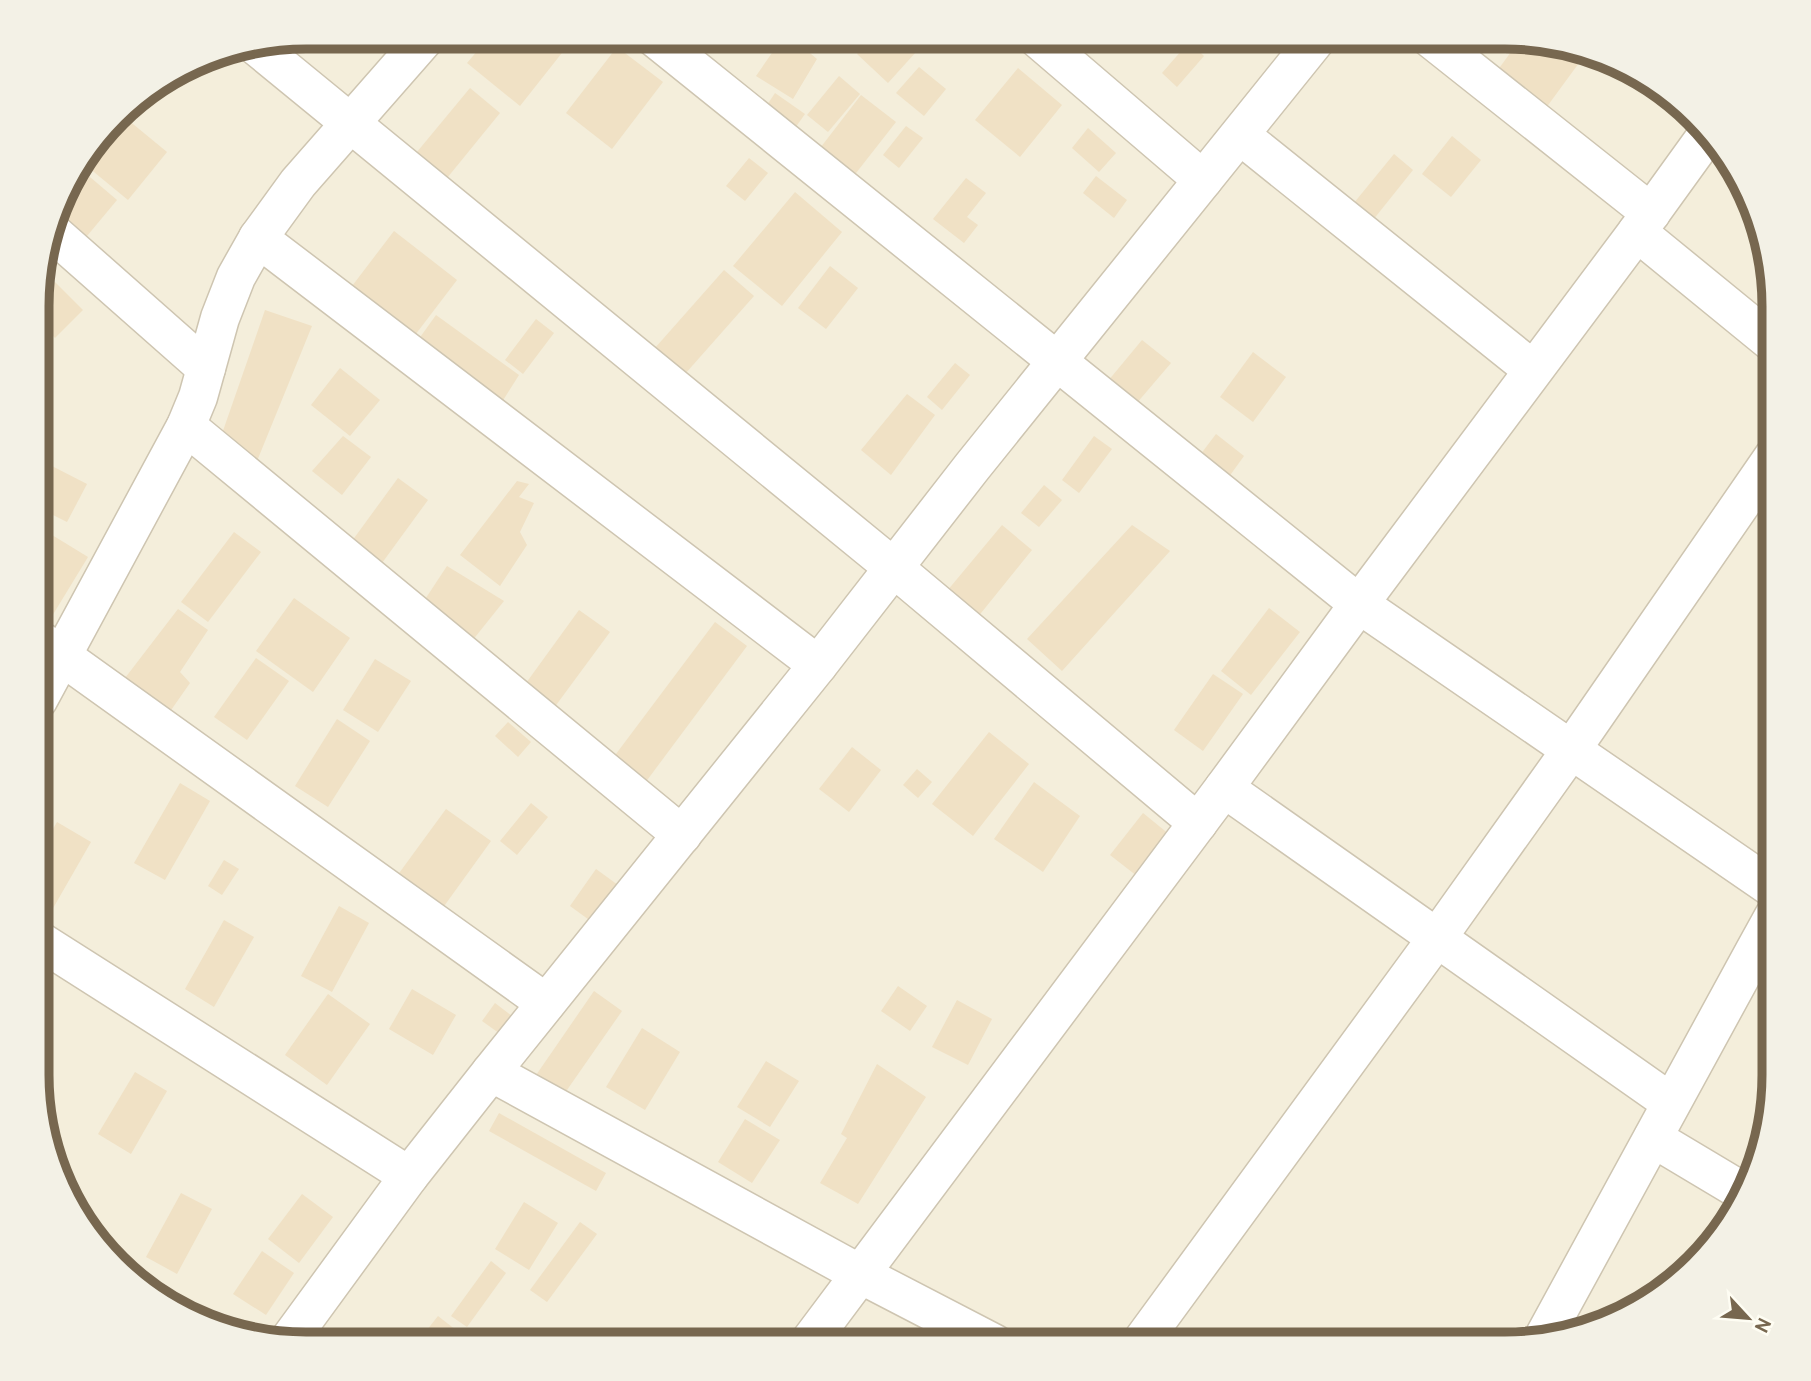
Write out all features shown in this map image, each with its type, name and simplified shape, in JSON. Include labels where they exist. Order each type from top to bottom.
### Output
[{"type":"street","points":[[415,49],[298,183],[258,238],[236,277],[224,307],[198,397],[186,426],[50,647],[546,1003]]},
{"type":"street","points":[[669,49],[1359,604],[1762,881]]},
{"type":"street","points":[[1050,49],[1203,180]]},
{"type":"street","points":[[295,1331],[409,1176],[491,1072],[1308,49]]},
{"type":"street","points":[[1443,49],[1644,223],[1762,333]]},
{"type":"street","points":[[265,52],[894,568],[1198,823]]},
{"type":"street","points":[[1240,135],[1533,370]]},
{"type":"street","points":[[817,1332],[1702,141]]},
{"type":"street","points":[[58,238],[206,368]]},
{"type":"street","points":[[258,238],[818,665]]},
{"type":"street","points":[[186,426],[682,835]]},
{"type":"street","points":[[1149,1332],[1437,938],[1762,473]]},
{"type":"street","points":[[1224,788],[1670,1102]]},
{"type":"street","points":[[1549,1328],[1762,937]]},
{"type":"street","points":[[49,947],[409,1176]]},
{"type":"street","points":[[491,1072],[860,1274],[972,1332]]},
{"type":"street","points":[[1653,1138],[1736,1188]]},
{"type":"shaded area","points":[[1505,49],[1539,51],[1588,63],[1619,75],[1662,102],[1687,124],[1709,149],[1736,192],[1757,256],[1762,306],[1762,1075],[1760,1109],[1748,1158],[1736,1189],[1709,1232],[1687,1257],[1662,1279],[1619,1306],[1555,1327],[1505,1332],[306,1332],[272,1330],[223,1318],[192,1306],[149,1279],[113,1245],[83,1204],[63,1158],[51,1109],[51,272],[58,239],[75,192],[102,149],[124,124],[149,102],[192,75],[239,58],[289,50]]},
{"type":"building","points":[[479,49],[565,49],[520,106],[467,63]]},
{"type":"building","points":[[615,49],[620,49],[663,82],[612,149],[566,113]]},
{"type":"building","points":[[775,49],[805,49],[817,59],[793,99],[756,76]]},
{"type":"building","points":[[861,49],[919,49],[888,83],[857,54]]},
{"type":"building","points":[[1183,49],[1196,49],[1204,56],[1177,87],[1162,73]]},
{"type":"building","points":[[1513,49],[1539,51],[1581,61],[1546,108],[1497,71]]},
{"type":"building","points":[[919,67],[946,89],[924,116],[896,93]]},
{"type":"building","points":[[1018,68],[1062,105],[1020,157],[975,120]]},
{"type":"building","points":[[839,76],[860,94],[828,132],[807,115]]},
{"type":"building","points":[[470,88],[500,113],[443,183],[412,158]]},
{"type":"building","points":[[775,93],[805,114],[788,138],[759,117]]},
{"type":"building","points":[[861,95],[896,122],[849,182],[814,156]]},
{"type":"building","points":[[128,120],[167,152],[128,200],[89,168]]},
{"type":"building","points":[[906,126],[923,138],[899,168],[883,155]]},
{"type":"building","points":[[1088,128],[1116,153],[1099,172],[1072,148]]},
{"type":"building","points":[[1452,136],[1481,160],[1451,197],[1422,174]]},
{"type":"building","points":[[1394,154],[1413,170],[1369,225],[1349,209]]},
{"type":"building","points":[[749,158],[768,173],[745,201],[726,186]]},
{"type":"building","points":[[85,173],[117,200],[82,242],[62,225]]},
{"type":"building","points":[[1096,176],[1127,200],[1114,218],[1083,193]]},
{"type":"building","points":[[966,178],[986,193],[967,217],[978,225],[964,243],[933,219]]},
{"type":"building","points":[[795,192],[842,232],[782,306],[733,266]]},
{"type":"building","points":[[394,231],[457,280],[409,343],[346,294]]},
{"type":"building","points":[[830,266],[858,288],[826,329],[798,308]]},
{"type":"building","points":[[724,270],[754,296],[685,374],[655,348]]},
{"type":"building","points":[[55,282],[83,310],[55,338],[49,332],[50,287]]},
{"type":"building","points":[[265,310],[312,326],[255,466],[217,448]]},
{"type":"building","points":[[436,315],[519,375],[497,410],[413,347]]},
{"type":"building","points":[[536,319],[554,333],[523,374],[505,360]]},
{"type":"building","points":[[1142,340],[1171,363],[1136,404],[1108,381]]},
{"type":"building","points":[[1253,352],[1286,377],[1253,422],[1220,397]]},
{"type":"building","points":[[955,363],[970,375],[942,410],[927,397]]},
{"type":"building","points":[[340,368],[380,400],[350,436],[311,405]]},
{"type":"building","points":[[907,394],[935,415],[891,475],[861,450]]},
{"type":"building","points":[[1216,434],[1244,456],[1223,485],[1194,463]]},
{"type":"building","points":[[343,436],[371,457],[342,495],[312,471]]},
{"type":"building","points":[[1094,436],[1112,449],[1079,493],[1062,480]]},
{"type":"building","points":[[50,465],[87,484],[67,522],[49,513]]},
{"type":"building","points":[[398,478],[428,500],[382,563],[352,541]]},
{"type":"building","points":[[517,481],[529,484],[519,497],[534,503],[520,532],[527,545],[500,586],[460,555]]},
{"type":"building","points":[[1044,485],[1062,500],[1039,527],[1021,513]]},
{"type":"building","points":[[1002,525],[1032,550],[973,623],[942,597]]},
{"type":"building","points":[[1132,525],[1170,551],[1062,671],[1027,639]]},
{"type":"building","points":[[234,532],[261,552],[208,622],[181,602]]},
{"type":"building","points":[[49,533],[88,557],[49,621]]},
{"type":"building","points":[[447,566],[504,601],[468,646],[420,607]]},
{"type":"building","points":[[294,598],[350,638],[313,692],[256,651]]},
{"type":"building","points":[[1269,608],[1300,632],[1251,695],[1221,671]]},
{"type":"building","points":[[178,609],[208,630],[180,672],[190,683],[169,713],[122,682]]},
{"type":"building","points":[[579,610],[610,632],[551,712],[521,690]]},
{"type":"building","points":[[715,622],[747,646],[642,787],[610,762]]},
{"type":"building","points":[[256,658],[289,681],[247,740],[214,717]]},
{"type":"building","points":[[375,659],[411,681],[378,732],[343,710]]},
{"type":"building","points":[[1213,674],[1243,694],[1203,751],[1174,730]]},
{"type":"building","points":[[337,719],[370,741],[328,807],[295,786]]},
{"type":"building","points":[[508,722],[531,742],[518,757],[495,736]]},
{"type":"building","points":[[989,732],[1029,764],[973,836],[932,804]]},
{"type":"building","points":[[852,747],[881,770],[849,812],[819,789]]},
{"type":"building","points":[[917,769],[932,782],[918,798],[903,785]]},
{"type":"building","points":[[1034,782],[1080,816],[1043,872],[994,839]]},
{"type":"building","points":[[180,783],[210,801],[165,880],[134,863]]},
{"type":"building","points":[[531,803],[548,817],[517,855],[500,841]]},
{"type":"building","points":[[446,809],[491,841],[442,909],[397,876]]},
{"type":"building","points":[[1143,813],[1170,835],[1137,876],[1110,855]]},
{"type":"building","points":[[57,822],[91,842],[49,915],[49,836]]},
{"type":"building","points":[[224,860],[239,869],[222,895],[208,886]]},
{"type":"building","points":[[596,869],[618,885],[592,922],[570,906]]},
{"type":"building","points":[[339,906],[369,923],[332,992],[301,976]]},
{"type":"building","points":[[224,920],[254,937],[214,1007],[185,989]]},
{"type":"building","points":[[898,986],[927,1006],[910,1031],[881,1011]]},
{"type":"building","points":[[412,989],[456,1015],[433,1055],[389,1029]]},
{"type":"building","points":[[594,991],[622,1011],[560,1100],[532,1081]]},
{"type":"building","points":[[328,994],[370,1024],[327,1085],[285,1055]]},
{"type":"building","points":[[957,1000],[992,1019],[968,1065],[932,1047]]},
{"type":"building","points":[[495,1003],[516,1019],[503,1036],[482,1021]]},
{"type":"building","points":[[642,1028],[680,1052],[645,1110],[606,1087]]},
{"type":"building","points":[[766,1061],[799,1081],[770,1127],[737,1107]]},
{"type":"building","points":[[877,1064],[926,1097],[858,1204],[820,1183],[847,1138],[841,1134]]},
{"type":"building","points":[[135,1072],[167,1091],[131,1154],[98,1134]]},
{"type":"building","points":[[499,1113],[606,1173],[596,1191],[489,1131]]},
{"type":"building","points":[[745,1119],[780,1140],[752,1183],[718,1162]]},
{"type":"building","points":[[181,1193],[212,1209],[177,1274],[146,1257]]},
{"type":"building","points":[[302,1194],[333,1217],[299,1263],[268,1239]]},
{"type":"building","points":[[524,1202],[558,1223],[529,1270],[495,1249]]},
{"type":"building","points":[[580,1222],[597,1234],[547,1302],[530,1290]]},
{"type":"building","points":[[262,1251],[294,1273],[266,1315],[233,1294]]},
{"type":"building","points":[[491,1261],[506,1273],[467,1327],[451,1316]]},
{"type":"building","points":[[438,1316],[458,1332],[425,1332]]}]
